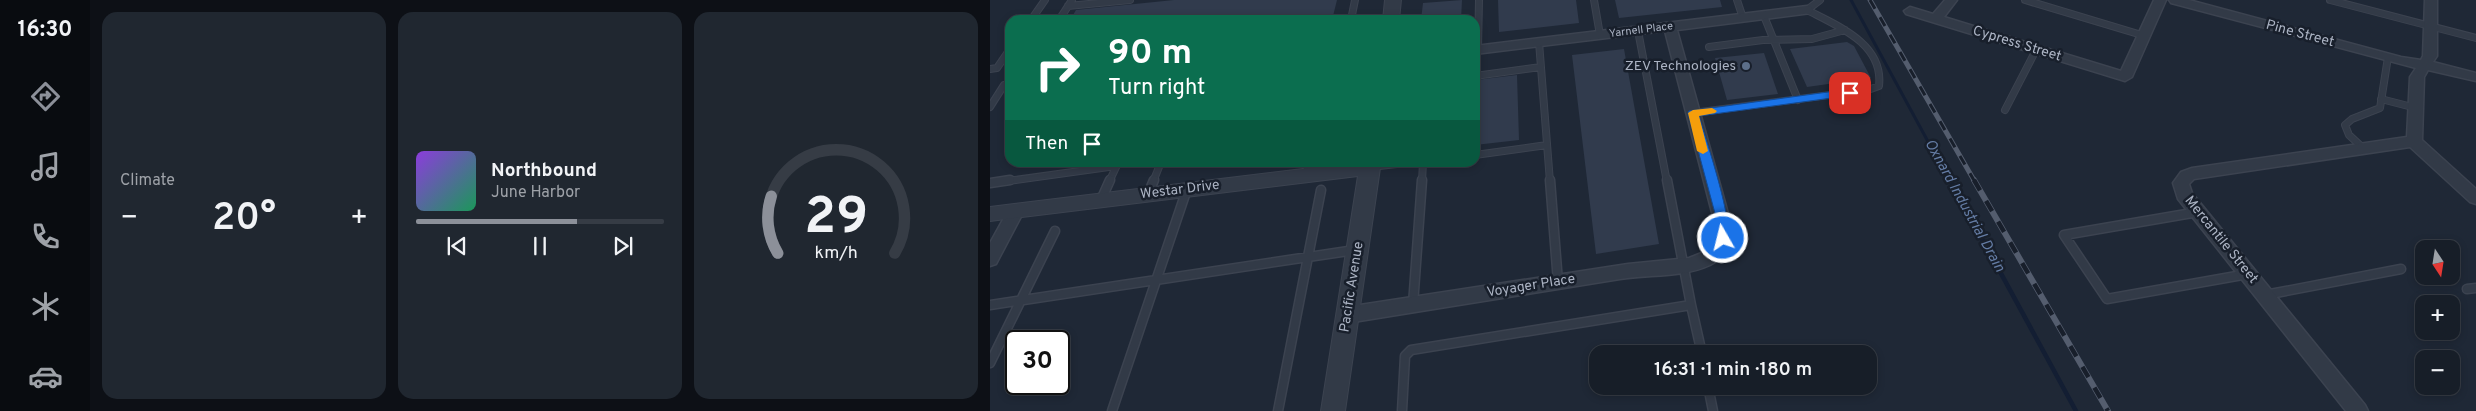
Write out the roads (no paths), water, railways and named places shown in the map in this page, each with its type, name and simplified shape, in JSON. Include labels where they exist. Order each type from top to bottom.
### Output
[{"type":"street","points":[[1392,15],[1394,0]]},
{"type":"street","points":[[1936,18],[1951,0]]},
{"type":"street","points":[[2145,36],[2160,0]]},
{"type":"street","name":"Pine Street","points":[[2175,0],[2473,78]]},
{"type":"street","points":[[2431,0],[2430,56],[2417,77],[2414,141],[2421,150],[2476,198]]},
{"type":"street","name":"Yarnell Place","points":[[1480,49],[1807,10]]},
{"type":"street","name":"Cypress Street","points":[[1910,11],[2125,77],[2145,36]]},
{"type":"street","points":[[1670,27],[1693,113]]},
{"type":"street","name":"Voyager Place","points":[[1347,315],[1641,269],[1685,266],[1706,260],[1718,249],[1723,238],[1724,228],[1693,113]]},
{"type":"street","name":"Mercantile Street","points":[[2358,411],[2198,212],[2182,190],[2181,183],[2187,176],[2414,141]]},
{"type":"street","name":"Westar Drive","points":[[990,214],[1148,194],[1307,168],[1328,167]]},
{"type":"street","name":"Pacific Avenue","points":[[1330,411],[1370,167]]},
{"type":"street","points":[[990,259],[1016,211]]},
{"type":"lane","points":[[1034,15],[1045,0]]},
{"type":"lane","points":[[1063,15],[1072,0]]},
{"type":"lane","points":[[1068,6],[1130,0]]},
{"type":"lane","points":[[1353,15],[1355,0]]},
{"type":"lane","points":[[1479,15],[1480,0]]},
{"type":"lane","points":[[1594,0],[1600,35]]},
{"type":"lane","points":[[1737,0],[1744,18]]},
{"type":"lane","points":[[1693,113],[1868,90],[1879,86],[1882,77],[1879,66],[1861,41],[1845,30],[1807,10],[1820,0]]},
{"type":"lane","points":[[2025,0],[2145,36]]},
{"type":"lane","points":[[2330,0],[2476,38]]},
{"type":"lane","points":[[1764,16],[1798,100]]},
{"type":"lane","points":[[1709,46],[1763,40],[1812,39],[1845,30]]},
{"type":"lane","points":[[1638,31],[1700,345]]},
{"type":"lane","points":[[1539,42],[1558,282]]},
{"type":"lane","points":[[2005,110],[2036,50]]},
{"type":"lane","points":[[990,69],[997,68],[1005,56]]},
{"type":"lane","points":[[2363,148],[2349,135],[2345,125],[2349,119],[2380,108],[2388,57]]},
{"type":"lane","points":[[1480,75],[1541,67]]},
{"type":"lane","points":[[990,107],[1005,85]]},
{"type":"lane","points":[[2381,99],[2416,108]]},
{"type":"lane","points":[[1480,153],[1547,145]]},
{"type":"lane","points":[[990,183],[1097,167]]},
{"type":"lane","points":[[1101,200],[1116,167]]},
{"type":"lane","points":[[1148,194],[1159,167]]},
{"type":"lane","points":[[1413,305],[1423,167]]},
{"type":"lane","points":[[1112,411],[1154,281],[1188,188]]},
{"type":"lane","points":[[1278,411],[1321,190]]},
{"type":"lane","points":[[2198,212],[2064,234],[2106,299],[2248,274]]},
{"type":"lane","points":[[990,362],[1055,231]]},
{"type":"lane","points":[[990,305],[1357,250]]},
{"type":"lane","points":[[2265,295],[2401,269]]},
{"type":"lane","points":[[1402,411],[1405,356],[1411,350],[1691,305]]},
{"type":"lane","points":[[1710,395],[1713,411]]},
{"type":"waterway","name":"Oxnard Industrial Drain","points":[[1851,0],[1950,182]]},
{"type":"waterway","name":"Oxnard Industrial Drain","points":[[1950,180],[2076,411]]},
{"type":"railway","points":[[1870,0],[1975,182]]},
{"type":"railway","points":[[1974,180],[2108,411]]},
{"type":"place","name":"ZEV Technologies","points":[[1746,66]]}]
